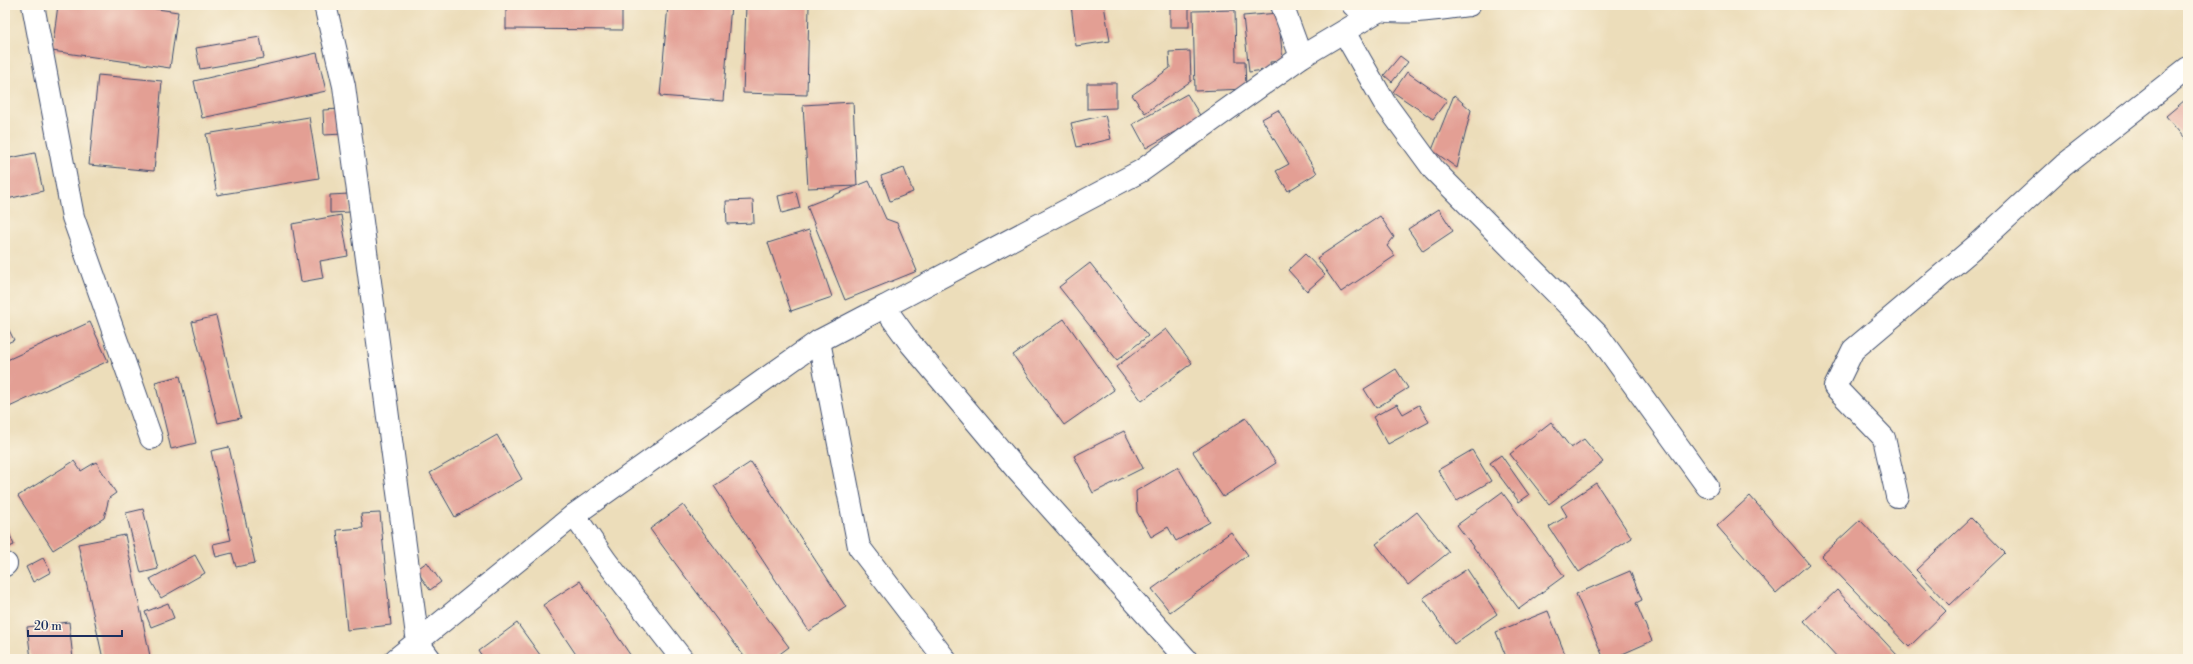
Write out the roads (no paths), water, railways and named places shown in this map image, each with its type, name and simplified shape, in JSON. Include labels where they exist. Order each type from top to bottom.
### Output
[{"type":"street","points":[[33,5],[73,217],[151,438]]},
{"type":"street","points":[[325,5],[344,86],[424,651]]},
{"type":"street","points":[[1282,5],[1301,57]]},
{"type":"street","points":[[1353,5],[1378,11],[1419,12],[1469,5]]},
{"type":"street","points":[[396,659],[424,651],[574,515],[819,341],[1142,171],[1301,57],[1378,11]]},
{"type":"street","points":[[1344,32],[1384,102],[1434,170],[1597,334],[1707,486]]},
{"type":"street","points":[[1897,496],[1884,438],[1835,387],[1853,350],[1976,246],[2064,165],[2188,68]]},
{"type":"street","points":[[884,307],[911,344],[1017,470],[1186,659]]},
{"type":"street","points":[[819,341],[859,547],[945,659]]},
{"type":"street","points":[[574,515],[606,561],[682,659]]}]
